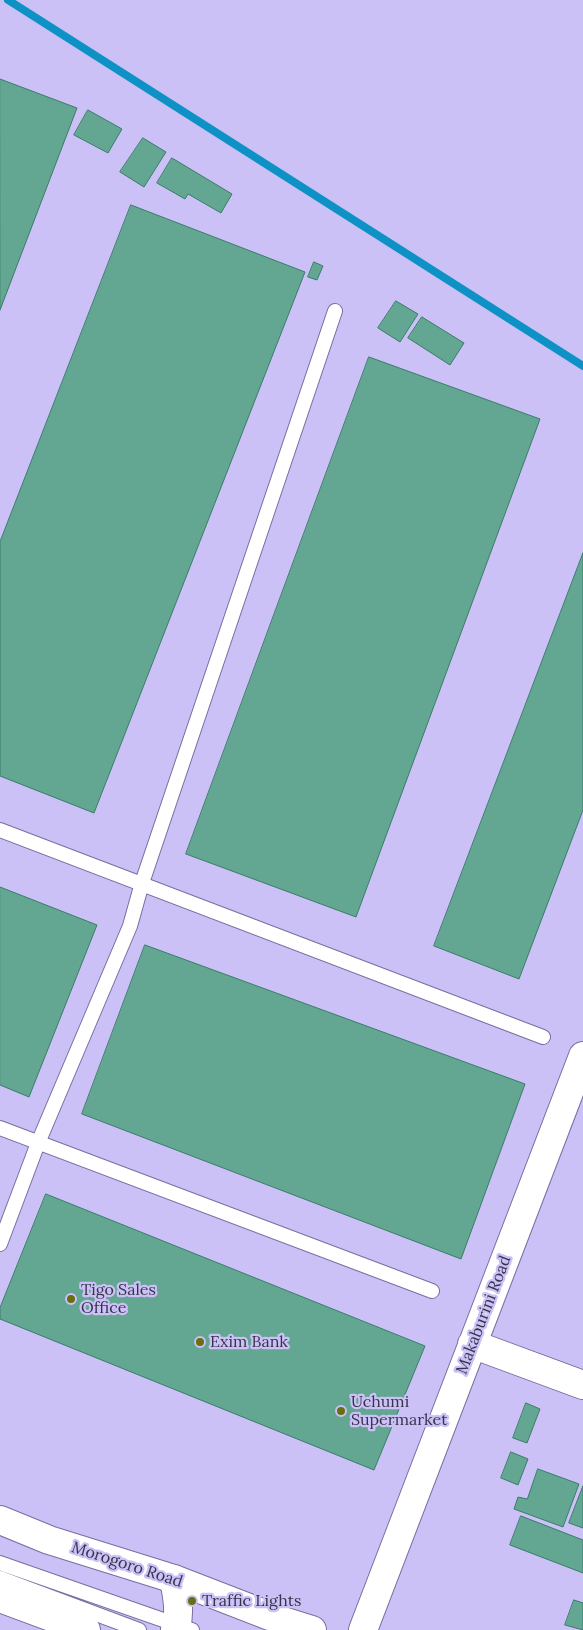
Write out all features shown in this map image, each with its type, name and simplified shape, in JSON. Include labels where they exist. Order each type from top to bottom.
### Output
[{"type":"main road","name":"Makaburini Road","points":[[363,1630],[583,1056]]},
{"type":"main road","points":[[472,1344],[583,1386]]},
{"type":"main road","name":"Morogoro Road","points":[[0,1520],[49,1540],[174,1579],[280,1620],[312,1630]]},
{"type":"main road","points":[[174,1579],[178,1621],[181,1628]]},
{"type":"main road","points":[[0,1598],[86,1630]]},
{"type":"lane","points":[[0,1244],[38,1142],[130,926],[142,883],[335,311]]},
{"type":"lane","points":[[0,830],[543,1038]]},
{"type":"lane","points":[[0,1128],[432,1291]]},
{"type":"lane","points":[[0,1562],[181,1628]]},
{"type":"lane","points":[[0,1578],[139,1630]]},
{"type":"building","points":[[0,79],[77,108],[0,310]]},
{"type":"building","points":[[88,110],[122,129],[108,153],[74,135]]},
{"type":"building","points":[[143,138],[166,152],[144,187],[120,172]]},
{"type":"building","points":[[172,158],[232,194],[221,213],[188,194],[185,199],[157,183]]},
{"type":"building","points":[[131,205],[305,272],[94,813],[0,776],[0,542]]},
{"type":"building","points":[[314,262],[323,266],[317,280],[308,277]]},
{"type":"building","points":[[396,301],[418,314],[400,342],[378,328]]},
{"type":"building","points":[[422,317],[464,343],[450,365],[408,338]]},
{"type":"building","points":[[369,357],[540,419],[356,917],[186,854]]},
{"type":"building","points":[[583,553],[583,810],[519,979],[434,946]]},
{"type":"building","points":[[0,887],[97,925],[29,1097],[0,1085]]},
{"type":"building","points":[[145,945],[525,1084],[461,1259],[82,1114]]},
{"type":"building","points":[[46,1194],[425,1346],[374,1470],[0,1319],[0,1308]]},
{"type":"building","points":[[526,1403],[540,1409],[527,1443],[513,1438]]},
{"type":"building","points":[[511,1452],[528,1459],[518,1485],[501,1478]]},
{"type":"building","points":[[538,1469],[579,1484],[563,1527],[514,1509],[518,1497],[527,1499]]},
{"type":"building","points":[[583,1486],[583,1528],[569,1523]]},
{"type":"building","points":[[521,1516],[583,1540],[583,1573],[510,1545]]},
{"type":"building","points":[[574,1600],[583,1603],[583,1630],[565,1625]]},
{"type":"waterway","points":[[8,0],[583,366]]},
{"type":"place","name":"Tigo Sales Office","points":[[71,1299]]},
{"type":"place","name":"Exim Bank","points":[[200,1342]]},
{"type":"place","name":"Uchumi Supermarket","points":[[341,1411]]},
{"type":"place","name":"Traffic Lights","points":[[192,1601]]}]
